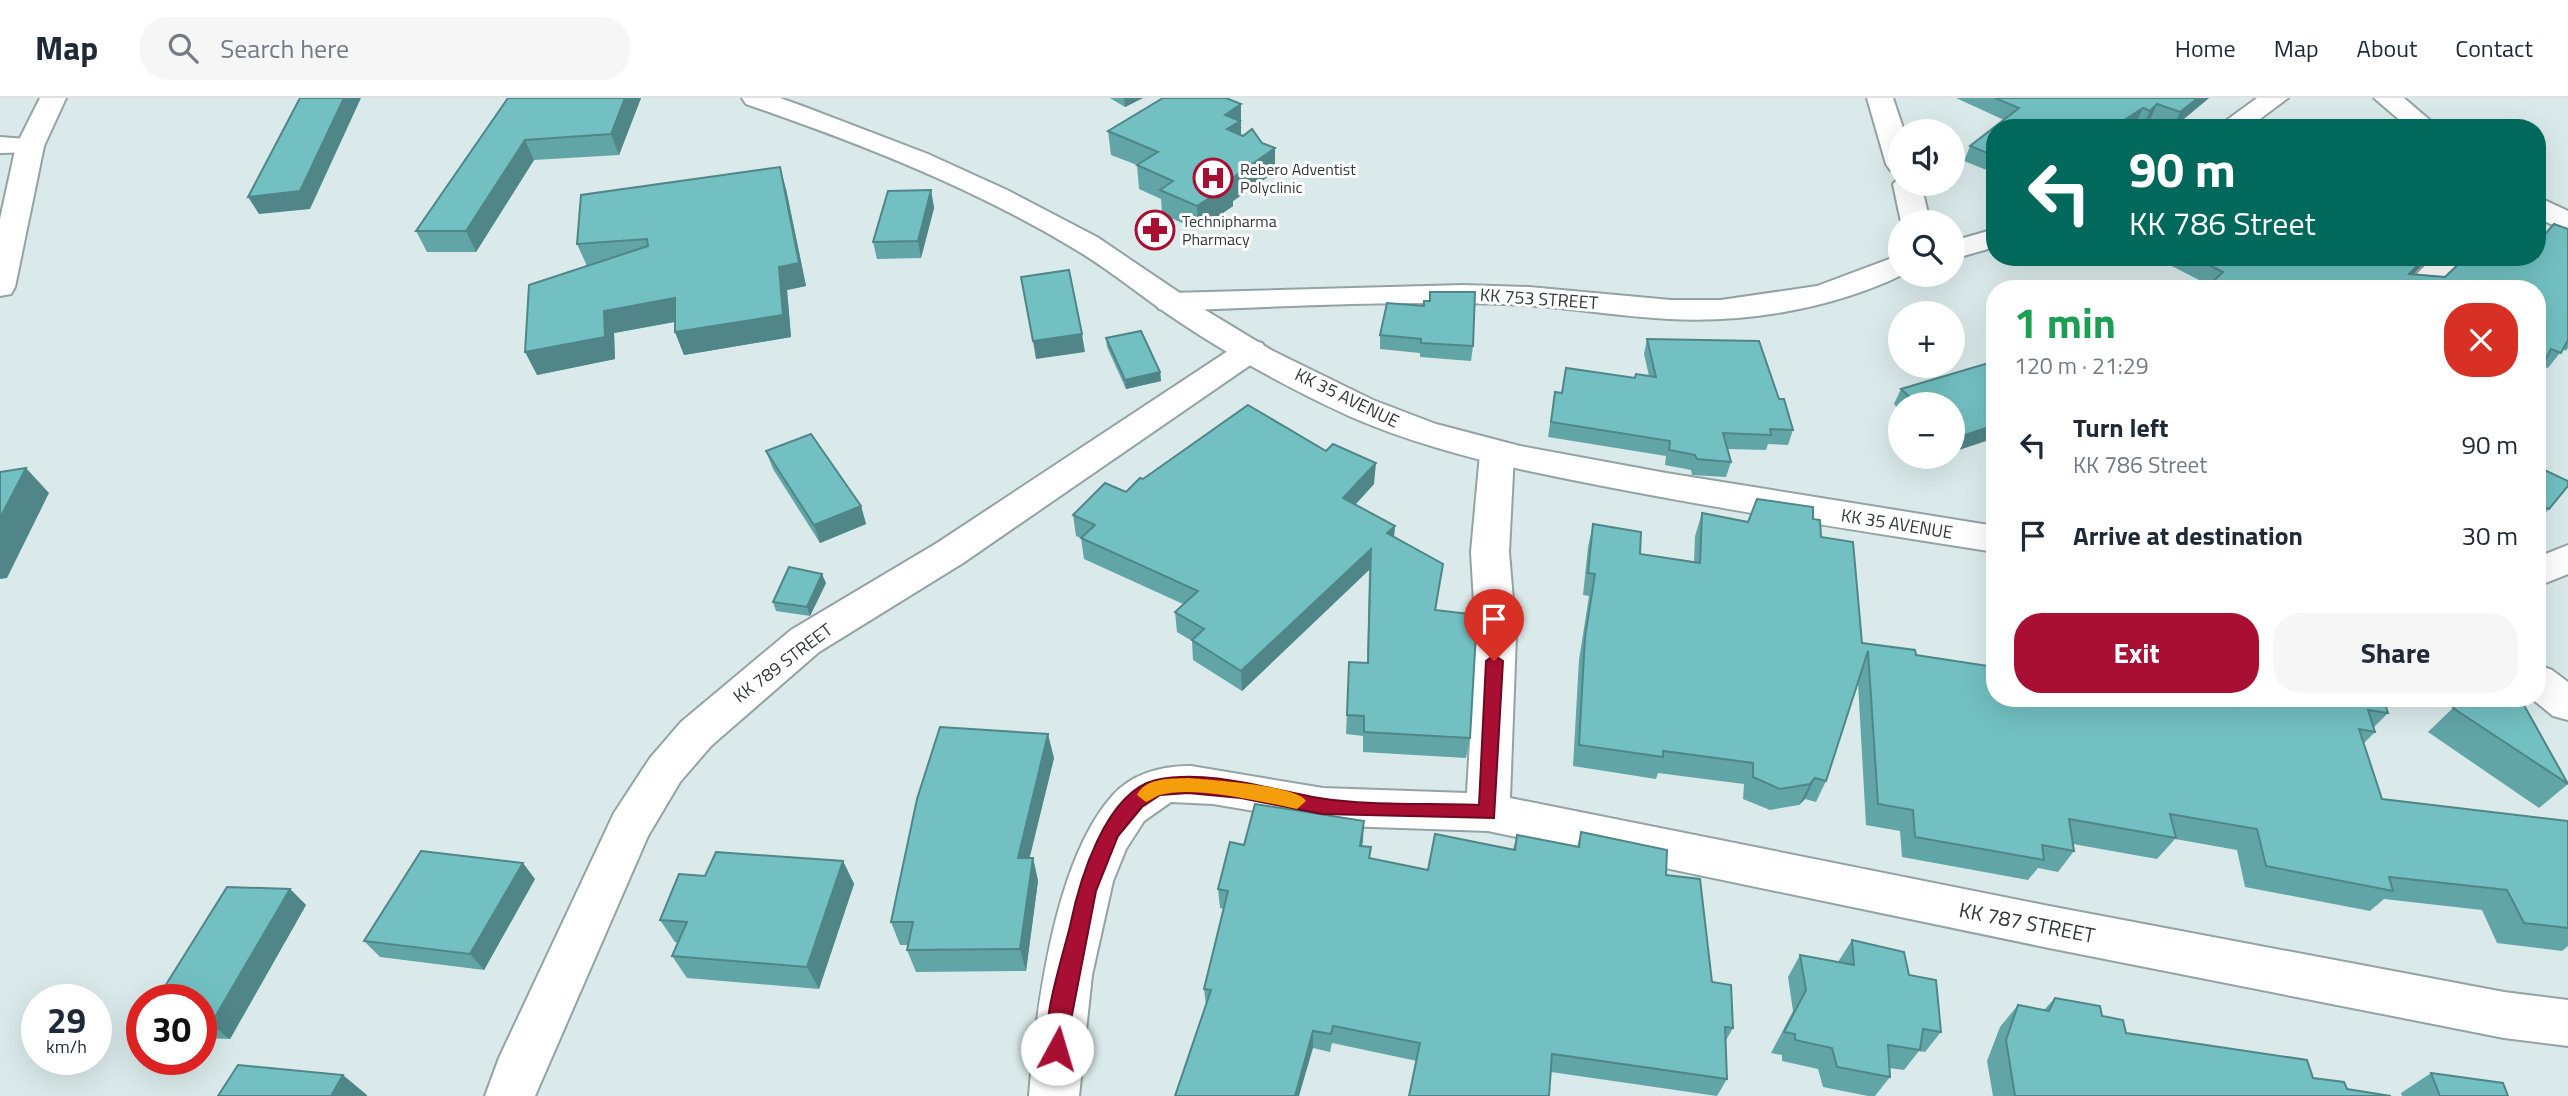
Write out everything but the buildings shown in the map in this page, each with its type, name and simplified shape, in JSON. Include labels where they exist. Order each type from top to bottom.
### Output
[{"type":"street","points":[[0,287],[30,146],[53,98]]},
{"type":"street","name":"KK 35 AVENUE","points":[[755,98],[849,130],[1021,208],[1076,237],[1170,302],[1251,350],[1359,407],[1427,434],[1497,454],[1750,502],[1986,538]]},
{"type":"street","points":[[2243,119],[2275,98]]},
{"type":"street","points":[[2386,98],[2414,119]]},
{"type":"street","points":[[1883,99],[1888,119]]},
{"type":"street","points":[[0,145],[30,146]]},
{"type":"street","points":[[2546,211],[2568,223]]},
{"type":"street","points":[[1965,247],[1986,241]]},
{"type":"street","points":[[2426,280],[2442,266]]},
{"type":"street","name":"KK 753 STREET","points":[[1170,302],[1358,293],[1508,295],[1705,309],[1750,307],[1813,297],[1888,269]]},
{"type":"street","name":"KK 789 STREET","points":[[510,1096],[517,1074],[630,826],[665,770],[696,734],[805,641],[950,552],[1251,350]]},
{"type":"street","points":[[1488,813],[1496,636],[1490,552],[1497,454]]},
{"type":"street","points":[[2546,569],[2568,559]]},
{"type":"street","points":[[2546,687],[2568,704]]},
{"type":"street","name":"KK 787 STREET","points":[[1054,1096],[1058,1026],[1087,891],[1110,832],[1135,802],[1156,788],[1188,785],[1241,790],[1322,806],[1488,813],[2062,930],[2490,1013],[2568,1023]]},
{"type":"slow traffic","points":[[1146,795],[1156,788],[1188,785],[1241,790],[1297,801]]},
{"type":"place","name":"Rebero Adventist Polyclinic","points":[[1213,178]]},
{"type":"place","name":"Technipharma Pharmacy","points":[[1155,230]]},
{"type":"route","points":[[1057,1049],[1058,1026],[1087,891],[1110,832],[1135,802],[1156,788],[1188,785],[1241,790],[1322,806],[1488,813],[1494,661]]}]
